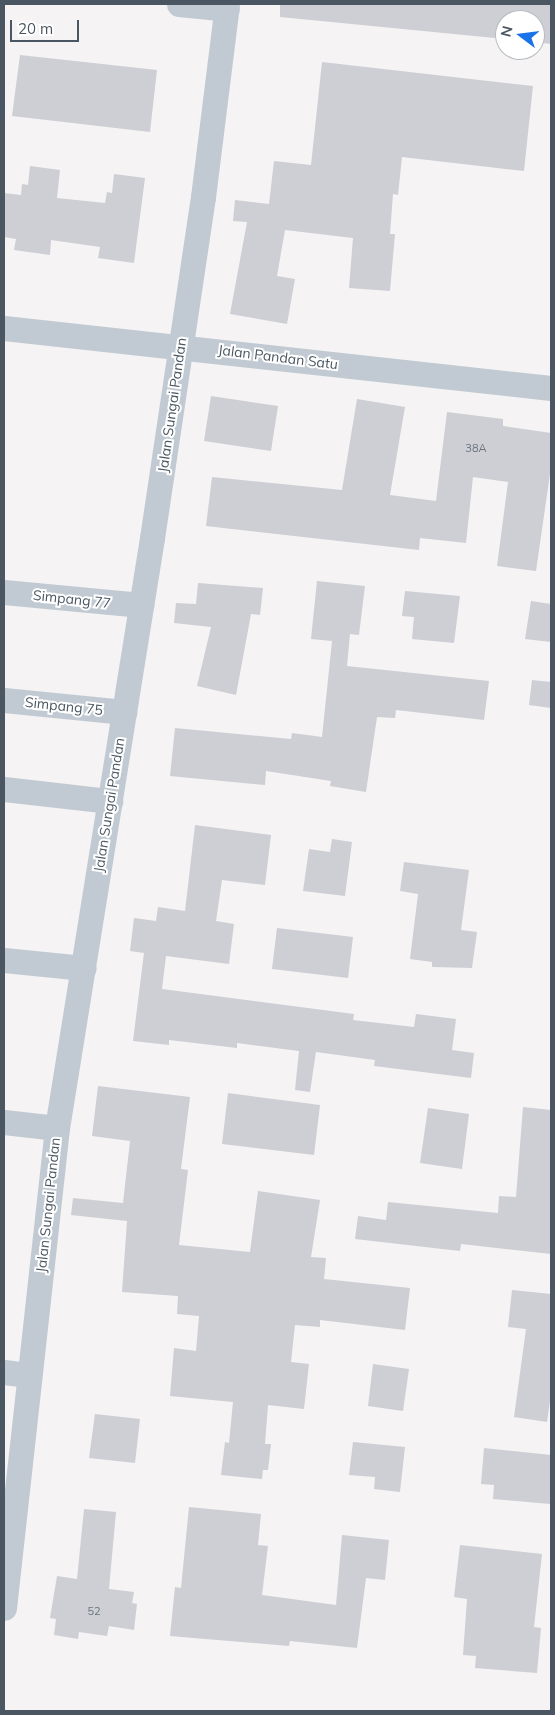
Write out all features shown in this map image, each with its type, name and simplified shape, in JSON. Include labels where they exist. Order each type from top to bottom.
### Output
[{"type":"street","points":[[179,4],[227,6]]},
{"type":"street","name":"Jalan Sungai Pandan","points":[[4,1608],[11,1469],[29,1375],[57,1128],[84,968],[181,346],[227,6]]},
{"type":"street","name":"Jalan Pandan Satu","points":[[4,328],[551,388]]},
{"type":"street","name":"Simpang 77","points":[[4,592],[141,605]]},
{"type":"street","name":"Simpang 75","points":[[4,700],[124,712]]},
{"type":"street","points":[[4,789],[110,801]]},
{"type":"street","points":[[4,960],[84,968]]},
{"type":"street","points":[[4,1122],[57,1128]]},
{"type":"street","points":[[4,1372],[29,1375]]},
{"type":"building","points":[[280,4],[551,4],[551,44],[545,43],[545,10],[495,10],[495,38],[280,17]]},
{"type":"building","points":[[20,55],[157,70],[150,132],[12,116]]},
{"type":"building","points":[[322,62],[533,86],[524,171],[402,157],[398,195],[393,194],[390,234],[395,234],[390,291],[349,288],[353,238],[285,230],[277,276],[295,279],[287,324],[230,314],[247,222],[233,221],[235,200],[269,204],[274,161],[311,165]]},
{"type":"building","points":[[30,166],[60,170],[57,198],[105,203],[107,192],[112,193],[114,174],[145,178],[134,263],[98,258],[100,247],[51,240],[50,255],[14,250],[16,239],[4,237],[4,193],[21,195],[22,184],[28,185]]},
{"type":"building","points":[[211,396],[278,406],[271,451],[204,441]]},
{"type":"building","points":[[357,399],[405,407],[390,495],[436,501],[447,412],[503,419],[503,426],[551,433],[551,467],[536,571],[497,566],[508,482],[473,477],[466,543],[420,538],[419,550],[206,526],[212,477],[342,490]]},
{"type":"building","points":[[317,581],[365,586],[359,635],[350,634],[347,666],[489,681],[484,720],[396,710],[395,718],[377,717],[366,792],[330,786],[331,781],[266,771],[265,785],[170,776],[175,728],[291,739],[292,733],[322,737],[332,641],[311,639]]},
{"type":"building","points":[[198,583],[263,588],[260,615],[251,614],[236,695],[197,686],[211,627],[174,623],[176,603],[196,604]]},
{"type":"building","points":[[405,591],[460,596],[454,643],[412,639],[414,617],[402,616]]},
{"type":"building","points":[[531,601],[551,604],[551,642],[525,639]]},
{"type":"building","points":[[532,680],[551,682],[551,708],[529,705]]},
{"type":"building","points":[[195,825],[271,835],[265,885],[222,880],[216,921],[234,924],[229,964],[166,956],[162,989],[354,1014],[353,1020],[414,1027],[416,1014],[456,1019],[452,1050],[474,1053],[471,1078],[374,1066],[375,1060],[316,1052],[310,1092],[295,1090],[299,1051],[237,1043],[237,1048],[169,1040],[169,1045],[133,1041],[144,953],[130,951],[134,918],[156,921],[158,907],[185,911]]},
{"type":"building","points":[[332,839],[352,842],[345,896],[303,891],[309,849],[330,852]]},
{"type":"building","points":[[404,862],[469,870],[461,930],[477,932],[472,968],[432,967],[432,962],[410,959],[418,894],[400,891]]},
{"type":"building","points":[[277,928],[353,937],[348,978],[272,969]]},
{"type":"building","points":[[98,1086],[190,1097],[181,1169],[188,1170],[179,1245],[250,1252],[258,1191],[320,1200],[311,1257],[326,1258],[324,1279],[410,1288],[405,1330],[320,1320],[320,1327],[295,1325],[291,1362],[309,1364],[304,1409],[268,1405],[265,1444],[271,1444],[268,1470],[263,1470],[262,1479],[221,1475],[225,1442],[229,1443],[233,1402],[170,1396],[174,1348],[196,1351],[199,1316],[177,1314],[178,1296],[122,1292],[127,1221],[71,1215],[73,1198],[123,1203],[130,1141],[92,1136]]},
{"type":"building","points":[[228,1093],[320,1105],[314,1155],[222,1144]]},
{"type":"building","points":[[523,1107],[551,1110],[551,1254],[461,1244],[460,1251],[355,1239],[358,1216],[386,1220],[388,1202],[498,1213],[499,1196],[516,1197]]},
{"type":"building","points":[[428,1108],[469,1114],[462,1169],[420,1163]]},
{"type":"building","points":[[512,1290],[551,1294],[551,1394],[547,1422],[514,1417],[526,1329],[508,1327]]},
{"type":"building","points":[[373,1364],[409,1369],[403,1411],[368,1406]]},
{"type":"building","points":[[95,1414],[140,1419],[135,1463],[89,1458]]},
{"type":"building","points":[[353,1442],[405,1447],[400,1492],[374,1489],[375,1477],[349,1475]]},
{"type":"building","points":[[484,1448],[551,1455],[550,1504],[493,1499],[494,1485],[481,1484]]},
{"type":"building","points":[[189,1507],[261,1514],[258,1545],[268,1546],[262,1595],[336,1605],[342,1535],[389,1540],[385,1580],[366,1578],[357,1648],[290,1641],[289,1646],[170,1636],[175,1587],[181,1588]]},
{"type":"building","points":[[84,1509],[116,1512],[109,1589],[134,1592],[132,1603],[137,1604],[134,1630],[109,1626],[107,1636],[79,1632],[78,1639],[54,1635],[56,1619],[50,1618],[57,1576],[77,1579]]},
{"type":"building","points":[[460,1545],[542,1554],[534,1627],[541,1628],[537,1673],[475,1668],[476,1656],[463,1655],[467,1599],[454,1597]]}]
